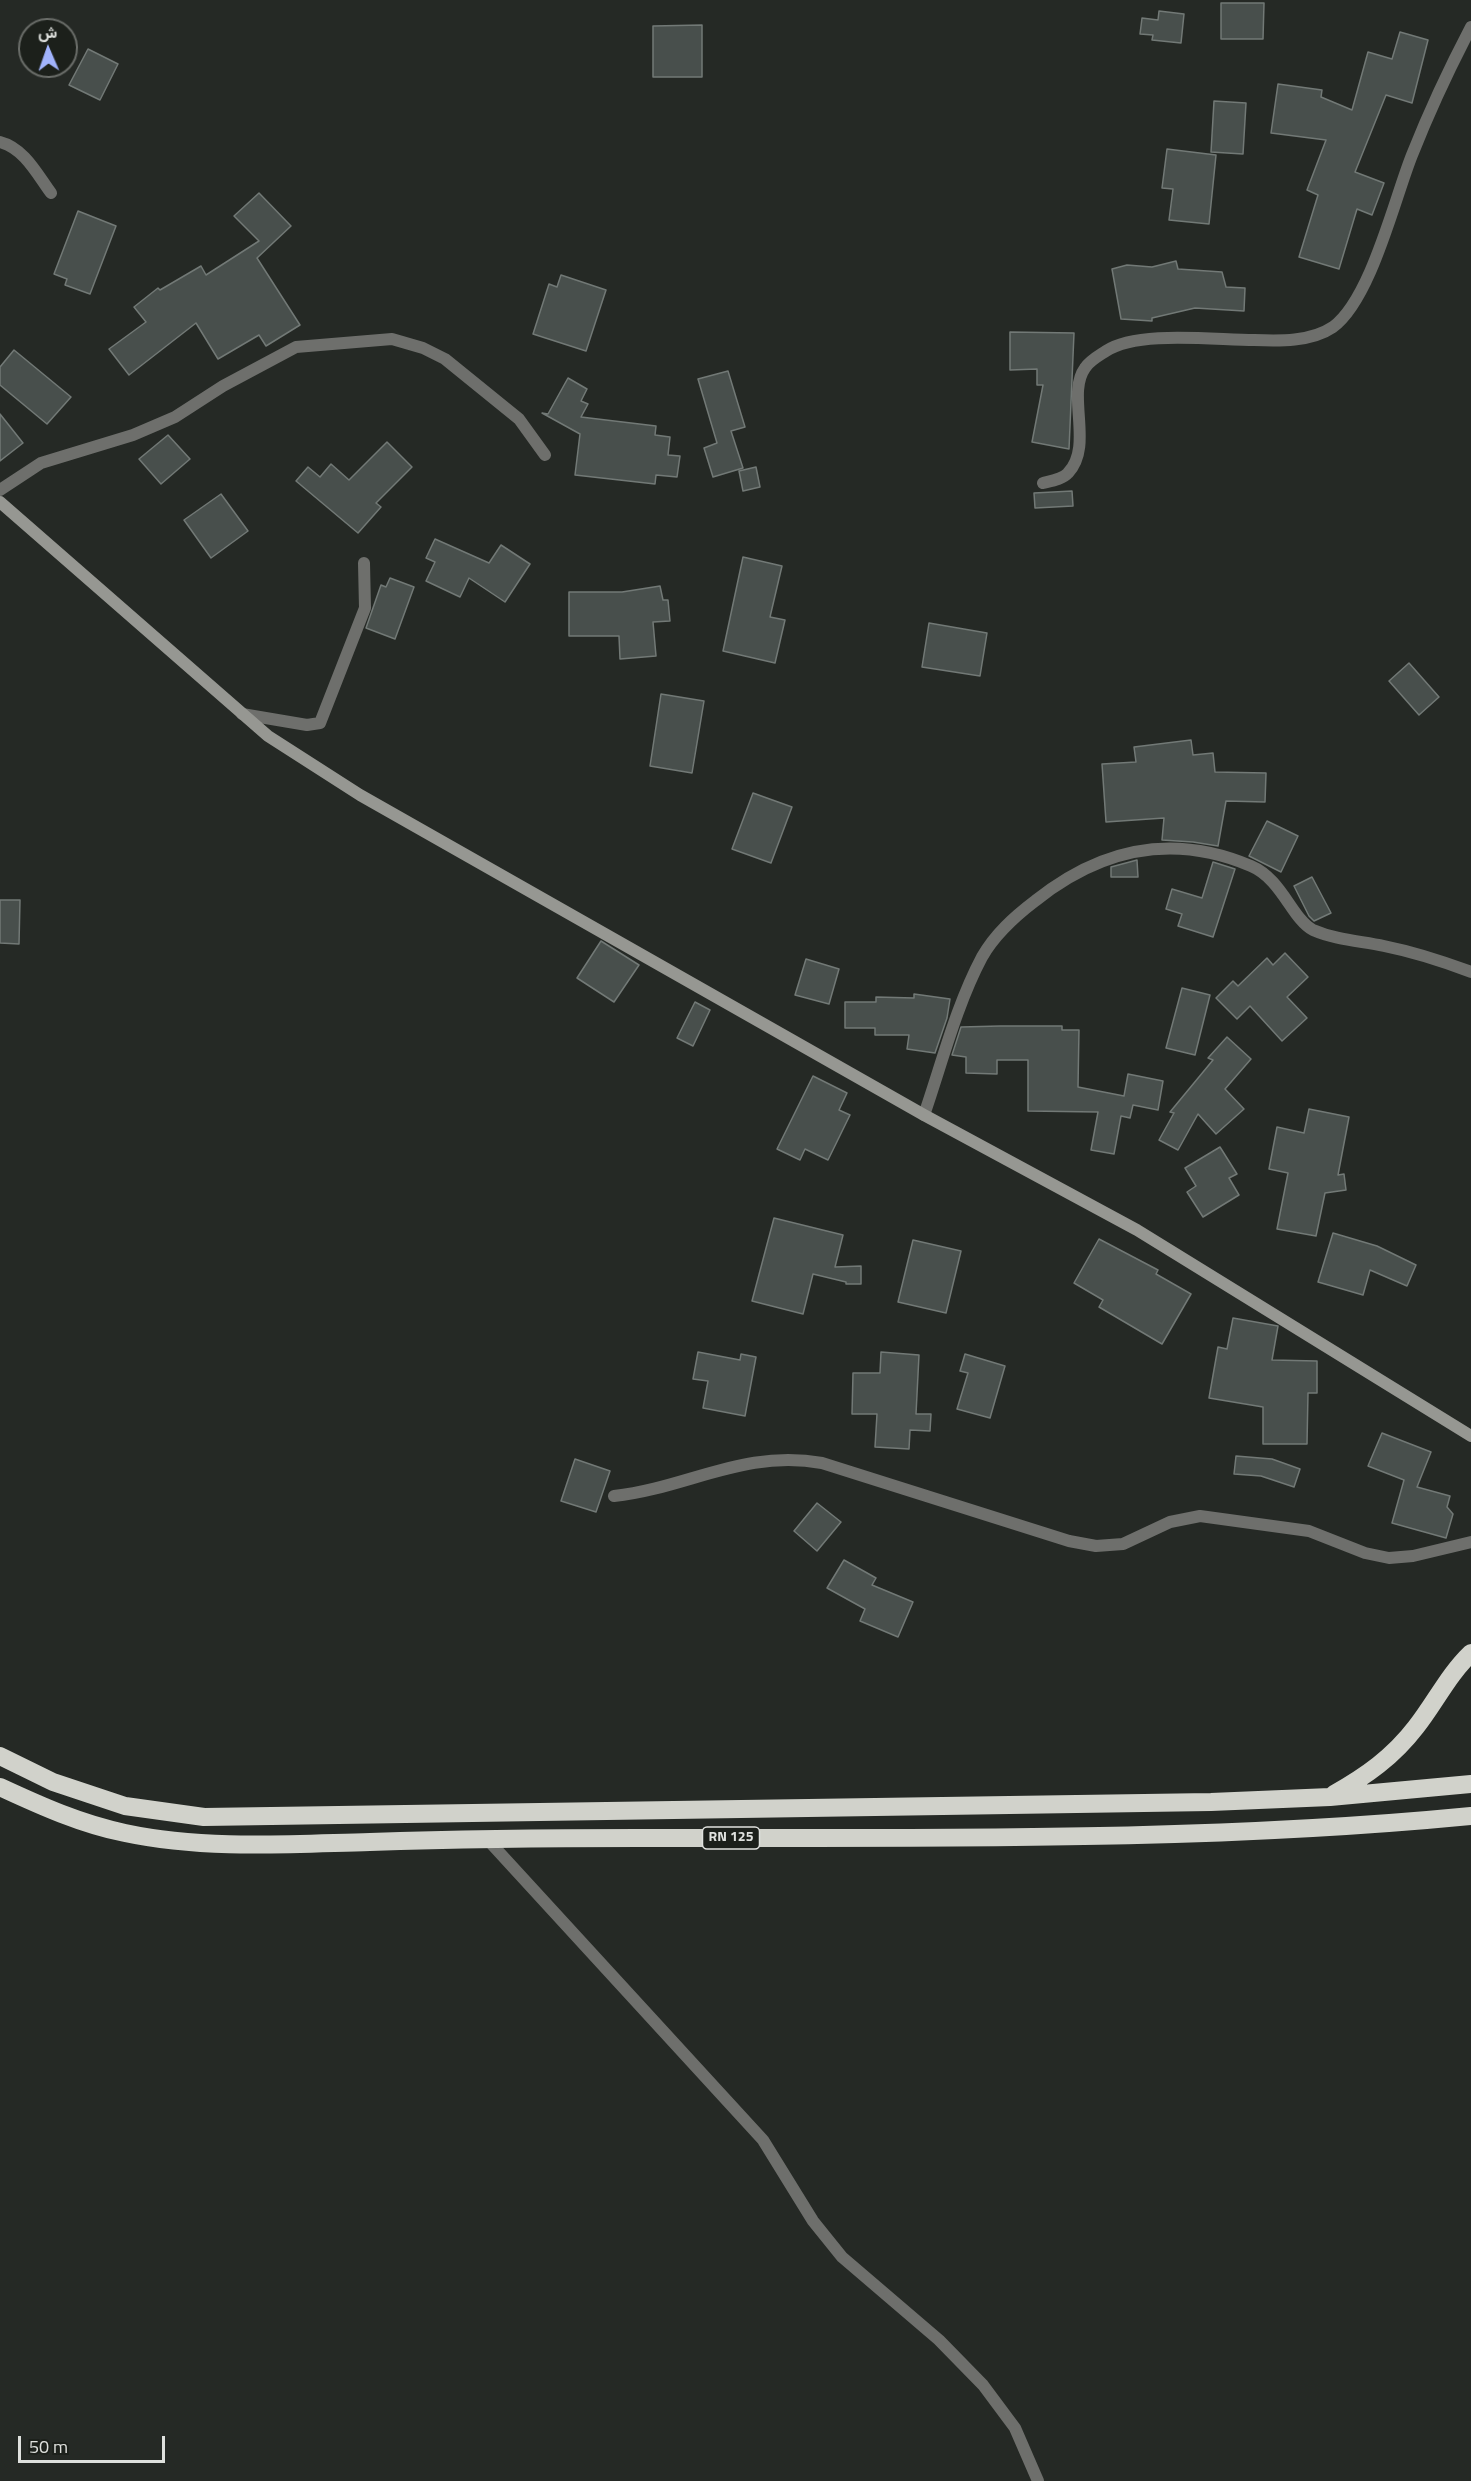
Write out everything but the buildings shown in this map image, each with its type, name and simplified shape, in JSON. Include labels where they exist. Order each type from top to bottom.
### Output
[{"type":"highway","points":[[1330,1797],[1367,1776],[1402,1744],[1452,1674],[1471,1653]]},
{"type":"highway","points":[[0,1756],[53,1782],[124,1806],[204,1817],[719,1807],[1050,1806],[1330,1797],[1471,1784]]},
{"type":"highway","name":"RN 125","points":[[0,1787],[59,1814],[94,1826],[184,1842],[265,1844],[487,1839],[1161,1836],[1326,1828],[1471,1816]]},
{"type":"main road","points":[[0,502],[268,736],[360,795],[924,1115],[1146,1236],[1471,1436]]},
{"type":"street","points":[[1043,483],[1067,475],[1075,463],[1080,437],[1079,380],[1085,367],[1108,349],[1137,338],[1268,341],[1317,336],[1350,311],[1391,221],[1411,157],[1450,67],[1471,27]]},
{"type":"street","points":[[0,142],[8,144],[29,161],[51,193]]},
{"type":"street","points":[[0,490],[41,464],[133,435],[175,417],[223,386],[296,347],[392,339],[423,348],[445,359],[519,419],[545,455]]},
{"type":"street","points":[[242,714],[307,725],[320,723],[365,608],[364,563]]},
{"type":"street","points":[[924,1115],[961,1009],[983,955],[1008,922],[1057,884],[1111,855],[1151,849],[1190,849],[1224,856],[1254,867],[1282,890],[1301,920],[1312,929],[1339,939],[1432,957],[1471,972]]},
{"type":"street","points":[[614,1496],[651,1490],[722,1468],[791,1460],[822,1463],[1070,1541],[1096,1546],[1123,1544],[1170,1522],[1200,1516],[1309,1531],[1365,1552],[1389,1558],[1413,1556],[1471,1542]]},
{"type":"street","points":[[487,1839],[763,2140],[813,2221],[842,2257],[939,2340],[983,2385],[1015,2428],[1038,2481]]}]
